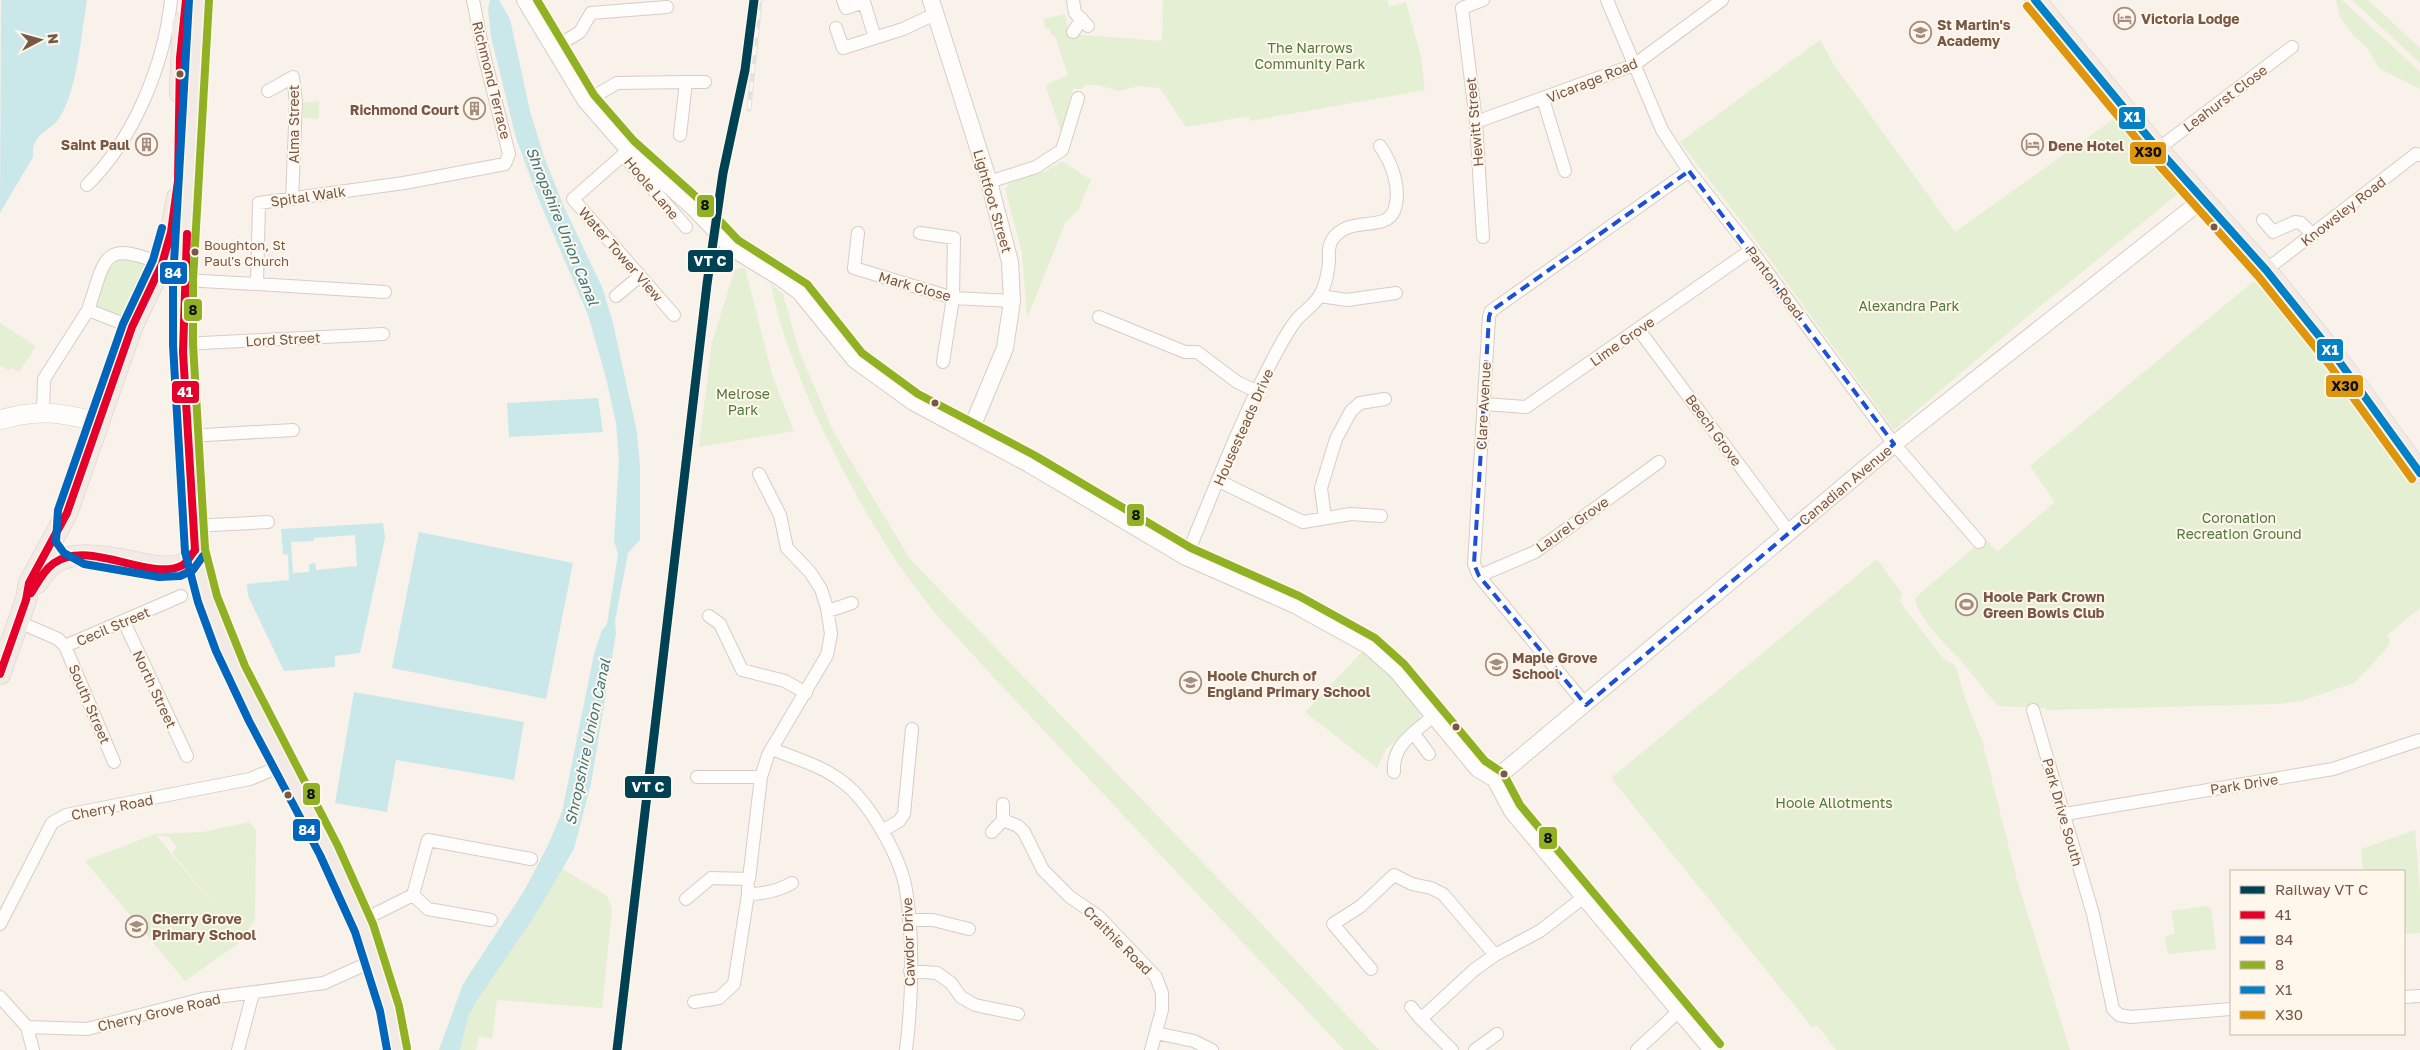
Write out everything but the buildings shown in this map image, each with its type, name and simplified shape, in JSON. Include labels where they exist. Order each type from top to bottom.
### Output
[{"type":"highway","points":[[0,674],[19,622],[29,583],[67,513],[132,327],[159,271],[176,208],[180,58],[186,0]]},
{"type":"highway","points":[[200,0],[183,280],[183,344],[194,550],[206,596],[248,696],[352,898],[375,960],[390,1012],[397,1050]]},
{"type":"highway","points":[[2034,0],[2158,149],[2266,270],[2416,460]]},
{"type":"highway","points":[[159,271],[166,276],[183,280]]},
{"type":"highway","points":[[67,513],[65,538],[70,545],[87,555]]},
{"type":"highway","points":[[161,567],[179,566],[187,562],[194,550]]},
{"type":"highway","points":[[26,600],[46,570],[58,560],[87,555],[161,567],[190,578],[206,596]]},
{"type":"main road","points":[[0,420],[16,415],[43,412],[100,422]]},
{"type":"street","points":[[87,185],[106,166],[145,100],[164,46],[171,0]]},
{"type":"street","name":"Richmond Terrace","points":[[473,0],[484,55],[509,154],[508,160]]},
{"type":"street","name":"Hoole Lane","points":[[525,0],[586,101],[686,227]]},
{"type":"street","points":[[843,0],[846,8],[864,2],[875,38]]},
{"type":"street","points":[[1073,0],[1075,12],[1085,23],[1073,32]]},
{"type":"street","name":"Hewitt Street","points":[[1483,0],[1462,8],[1476,122],[1483,237]]},
{"type":"street","name":"Panton Road","points":[[1607,0],[1662,130],[1689,171],[1751,250],[1894,444],[1979,542]]},
{"type":"street","name":"Vicarage Road","points":[[1476,122],[1543,100],[1634,65],[1722,0]]},
{"type":"street","points":[[554,48],[580,32],[591,13],[667,7]]},
{"type":"street","points":[[836,28],[843,48],[903,29],[933,7]]},
{"type":"street","name":"Lightfoot Street","points":[[933,7],[989,182],[1010,262],[1012,301],[1005,348],[970,432]]},
{"type":"street","name":"Leahurst Close","points":[[2158,149],[2292,47]]},
{"type":"street","name":"Alma Street","points":[[268,91],[293,77],[296,102],[292,198]]},
{"type":"street","points":[[680,135],[686,82]]},
{"type":"street","points":[[586,101],[616,83],[705,82]]},
{"type":"street","points":[[989,182],[1036,167],[1062,150],[1078,98]]},
{"type":"street","points":[[1543,100],[1565,170]]},
{"type":"street","name":"Housesteads Drive","points":[[1186,556],[1256,391],[1290,329],[1320,296],[1329,268],[1327,255],[1332,241],[1340,231],[1350,225],[1383,222],[1393,212],[1396,199],[1394,173],[1390,159],[1380,146]]},
{"type":"street","name":"Hoole Lane","points":[[625,151],[695,209],[738,252],[800,292],[854,360],[913,402],[970,432],[1186,556],[1295,605],[1369,646],[1396,670],[1478,769],[1495,780],[1512,811],[1712,1050]]},
{"type":"street","name":"Water Tower View","points":[[625,151],[569,194],[674,315]]},
{"type":"street","name":"Knowsley Road","points":[[2266,270],[2378,182],[2416,154],[2420,155]]},
{"type":"street","name":"Spital Walk","points":[[257,284],[260,203],[404,183],[488,168],[505,164],[508,160]]},
{"type":"street","name":"Clare Avenue","points":[[1586,705],[1479,576],[1474,564],[1487,344],[1492,311],[1689,171]]},
{"type":"street","name":"Canadian Avenue","points":[[1495,780],[1894,444],[2202,200]]},
{"type":"street","points":[[2263,220],[2273,232],[2295,222],[2301,223],[2312,235]]},
{"type":"street","name":"Mark Close","points":[[858,233],[854,268],[953,298],[1012,301]]},
{"type":"street","points":[[920,233],[954,238],[953,298],[943,362]]},
{"type":"street","name":"Lime Grove","points":[[1484,404],[1526,407],[1639,330],[1751,250]]},
{"type":"street","points":[[43,412],[44,379],[88,310],[106,259],[113,253],[122,251],[135,253],[159,271]]},
{"type":"street","points":[[616,296],[640,276]]},
{"type":"street","points":[[183,280],[385,292]]},
{"type":"street","points":[[1320,296],[1347,300],[1396,293]]},
{"type":"street","points":[[88,310],[132,327]]},
{"type":"street","points":[[1099,317],[1185,352],[1198,352],[1237,382],[1256,391]]},
{"type":"street","name":"Beech Grove","points":[[1639,330],[1789,532]]},
{"type":"street","name":"Lord Street","points":[[183,344],[383,334]]},
{"type":"street","points":[[1325,518],[1321,488],[1336,439],[1351,411],[1360,403],[1385,399]]},
{"type":"street","points":[[188,436],[293,430]]},
{"type":"street","name":"Laurel Grove","points":[[1479,576],[1535,552],[1659,462]]},
{"type":"street","points":[[694,1002],[719,998],[734,984],[748,894],[748,879],[761,777],[772,749],[827,656],[831,634],[828,612],[821,590],[810,572],[787,548],[780,515],[759,474]]},
{"type":"street","points":[[1219,481],[1303,522],[1351,514],[1381,516]]},
{"type":"street","points":[[193,526],[268,522]]},
{"type":"street","name":"Cecil Street","points":[[19,622],[58,639],[65,646],[181,596]]},
{"type":"street","points":[[828,612],[852,603]]},
{"type":"street","points":[[709,616],[720,624],[742,670],[785,681],[806,692]]},
{"type":"street","name":"North Street","points":[[124,622],[187,756]]},
{"type":"street","name":"South Street","points":[[65,646],[114,762]]},
{"type":"street","name":"Park Drive South","points":[[2033,710],[2094,914],[2111,1004],[2119,1015],[2130,1017],[2230,1010]]},
{"type":"street","points":[[1394,772],[1393,763],[1401,743],[1414,734],[1433,716]]},
{"type":"street","points":[[882,831],[899,822],[904,814],[912,729]]},
{"type":"street","points":[[1414,734],[1429,754]]},
{"type":"street","name":"Park Drive","points":[[2065,814],[2333,769],[2420,740]]},
{"type":"street","name":"Cawdor Drive","points":[[772,749],[819,768],[843,782],[861,799],[882,831],[906,889],[910,971],[906,1050]]},
{"type":"street","name":"Cherry Road","points":[[0,924],[52,823],[66,816],[250,779],[284,765]]},
{"type":"street","points":[[697,777],[761,777]]},
{"type":"street","points":[[992,832],[1003,820],[1003,804]]},
{"type":"street","name":"Craithie Road","points":[[1003,820],[1018,826],[1024,832],[1043,870],[1070,897],[1098,916],[1156,977],[1162,993],[1162,1010],[1151,1050]]},
{"type":"street","points":[[361,921],[413,895],[428,840],[531,859]]},
{"type":"street","points":[[1371,969],[1333,924],[1361,906],[1394,875],[1412,884],[1431,888],[1443,894],[1495,955]]},
{"type":"street","points":[[686,899],[711,878],[748,879]]},
{"type":"street","points":[[748,894],[774,891],[792,884]]},
{"type":"street","points":[[413,895],[428,909],[491,920]]},
{"type":"street","points":[[1421,1019],[1474,970],[1495,955],[1540,931],[1584,897]]},
{"type":"street","points":[[909,920],[933,920],[969,929]]},
{"type":"street","name":"Cherry Grove Road","points":[[27,1027],[87,1029],[202,999],[335,980],[375,960]]},
{"type":"street","points":[[910,971],[937,973],[951,983],[961,996],[975,1005],[1018,1014]]},
{"type":"street","points":[[238,1050],[253,993]]},
{"type":"street","points":[[2405,997],[2420,996]]},
{"type":"street","points":[[0,997],[27,1027],[33,1050]]},
{"type":"street","points":[[1411,1007],[1452,1050]]},
{"type":"street","points":[[1637,1050],[1679,1011]]},
{"type":"street","points":[[1156,1033],[1194,1042],[1212,1050]]},
{"type":"street","points":[[1475,1050],[1497,1034]]},
{"type":"highlighted area","points":[[1689,171],[1894,444],[1586,705],[1479,576],[1474,564],[1489,317],[1491,311]]},
{"type":"green space","name":"The Narrows Community Park","points":[[1163,0],[1387,0],[1389,7],[1406,2],[1421,58],[1425,90],[1250,121],[1249,116],[1186,127],[1160,88],[1139,86],[1118,91],[1099,85],[1084,85],[1083,89],[1073,89],[1061,131],[1046,87],[1048,84],[1068,75],[1055,36],[1051,35],[1050,29],[1046,29],[1043,19],[1065,14],[1068,34],[1162,41]]},
{"type":"green space","points":[[2336,0],[2342,0],[2420,72],[2420,89],[2380,69],[2367,48],[2352,34],[2340,17]]},
{"type":"green space","points":[[2352,0],[2368,0],[2420,48],[2420,63]]},
{"type":"green space","name":"Alexandra Park","points":[[1820,40],[1834,65],[1955,232],[2115,118],[2180,192],[2022,321],[1894,430],[1755,239],[1680,142]]},
{"type":"green space","points":[[319,101],[319,119],[303,118],[303,103]]},
{"type":"green space","points":[[1062,161],[1091,180],[1078,210],[1066,221],[1027,318],[1022,253],[1005,189],[1011,182],[1046,171]]},
{"type":"green space","points":[[128,255],[156,270],[129,322],[97,310],[93,304],[106,265]]},
{"type":"green space","name":"Melrose Park","points":[[745,268],[772,375],[794,431],[699,447],[712,342],[735,269]]},
{"type":"green space","name":"Coronation Recreation Ground","points":[[2259,277],[2420,469],[2420,608],[2387,635],[2390,640],[2388,647],[2354,683],[2301,701],[2277,704],[2047,710],[2045,708],[1998,706],[1924,619],[1916,603],[1916,597],[1985,538],[1997,552],[2055,502],[2030,466]]},
{"type":"green space","points":[[771,284],[783,294],[799,351],[834,433],[910,559],[1257,919],[1379,1050],[1344,1050],[985,668],[922,597],[879,534],[825,434],[789,349]]},
{"type":"green space","points":[[0,323],[36,346],[19,372],[12,368],[9,371],[0,365]]},
{"type":"green space","name":"Hoole Allotments","points":[[1877,559],[1902,593],[1900,601],[1905,609],[1943,658],[1956,666],[1965,699],[1982,740],[2017,880],[2070,1050],[1836,1050],[1817,1025],[1812,1027],[1611,778]]},
{"type":"green space","points":[[1363,651],[1380,663],[1421,711],[1419,721],[1386,749],[1377,768],[1305,712]]},
{"type":"green space","points":[[249,822],[256,831],[255,918],[242,941],[185,981],[85,861],[155,834],[203,832]],"holes":[[[156,835],[169,837],[177,847],[172,852],[224,918]]]},
{"type":"green space","points":[[2415,830],[2420,893],[2420,933],[2405,934],[2405,870],[2363,870],[2361,849]]},
{"type":"green space","points":[[561,868],[607,896],[612,909],[602,1008],[497,1000],[492,1039],[479,1036],[476,1050],[460,1050],[468,1017],[476,1002],[534,917]]},
{"type":"green space","points":[[2207,906],[2211,908],[2216,949],[2168,954],[2165,936],[2175,934],[2171,911]]},
{"type":"water","points":[[1,0],[87,0],[75,76],[66,105],[56,122],[38,137],[33,149],[33,157],[0,213]]},
{"type":"water","name":"Shropshire Union Canal","points":[[490,0],[499,0],[510,19],[530,111],[544,157],[565,209],[602,287],[612,319],[637,432],[640,466],[640,540],[628,553],[615,621],[616,633],[591,784],[574,849],[534,917],[476,1002],[468,1017],[460,1050],[439,1050],[463,984],[524,891],[549,843],[562,812],[594,654],[602,630],[607,624],[618,554],[614,541],[619,459],[616,423],[605,374],[588,315],[538,198],[516,138],[491,37],[488,9]]},
{"type":"water","points":[[598,398],[603,432],[509,437],[507,403]]},
{"type":"water","points":[[383,523],[385,538],[360,653],[335,656],[335,667],[284,671],[248,596],[247,584],[289,580],[288,555],[283,554],[281,529]],"holes":[[[355,535],[357,566],[316,570],[315,563],[309,564],[309,572],[293,573],[291,542],[314,541],[314,538]]]},
{"type":"water","points":[[419,532],[573,563],[546,699],[392,668]]},
{"type":"water","points":[[354,692],[524,722],[514,780],[396,760],[387,812],[335,803]]},
{"type":"railway","points":[[749,109],[760,0]]},
{"type":"transit line","name":"41","points":[[0,674],[26,600],[29,583],[67,513],[132,327],[162,264],[171,232],[178,181],[180,58],[186,0]]},
{"type":"transit line","name":"84","points":[[189,0],[173,280],[173,345],[185,552],[198,602],[216,651],[249,721],[320,855],[355,932],[380,1011],[387,1050]]},
{"type":"transit line","name":"8","points":[[209,0],[193,280],[193,344],[205,549],[217,596],[245,666],[338,846],[373,924],[399,1006],[407,1048]]},
{"type":"transit line","name":"8","points":[[537,0],[594,95],[634,141],[702,202],[738,240],[807,284],[862,353],[918,394],[1034,455],[1191,548],[1299,596],[1375,638],[1404,664],[1485,761],[1503,773],[1520,805],[1720,1044]]},
{"type":"transit line","points":[[617,1050],[707,284],[723,173],[745,70],[754,0]]},
{"type":"transit line","name":"X1","points":[[2035,0],[2158,149],[2266,270],[2336,357],[2420,473]]},
{"type":"transit line","name":"X30","points":[[2027,6],[2150,155],[2258,276],[2328,363],[2412,479]]},
{"type":"transit line","name":"84","points":[[162,228],[153,260],[123,324],[58,510],[56,542],[64,553],[84,564],[159,577],[180,576],[193,570],[203,556]]},
{"type":"transit line","name":"41","points":[[187,234],[183,352],[195,550]]},
{"type":"transit line","name":"41","points":[[31,593],[41,576],[50,566],[69,557],[85,555],[102,557],[137,566],[170,569],[183,565],[195,550]]},
{"type":"place","name":"Victoria Lodge","points":[[2125,18]]},
{"type":"place","name":"St Martin's Academy","points":[[1921,32]]},
{"type":"place","name":"Richmond Court","points":[[475,109]]},
{"type":"place","name":"Saint Paul","points":[[146,144]]},
{"type":"place","name":"Dene Hotel","points":[[2032,145]]},
{"type":"place","name":"Boughton, St Paul's Church","points":[[195,252]]},
{"type":"place","name":"Hoole Park Crown Green Bowls Club","points":[[1967,604]]},
{"type":"place","name":"Maple Grove School","points":[[1496,665]]},
{"type":"place","name":"Hoole Church of England Primary School","points":[[1191,683]]},
{"type":"place","name":"Cherry Grove Primary School","points":[[136,926]]}]
